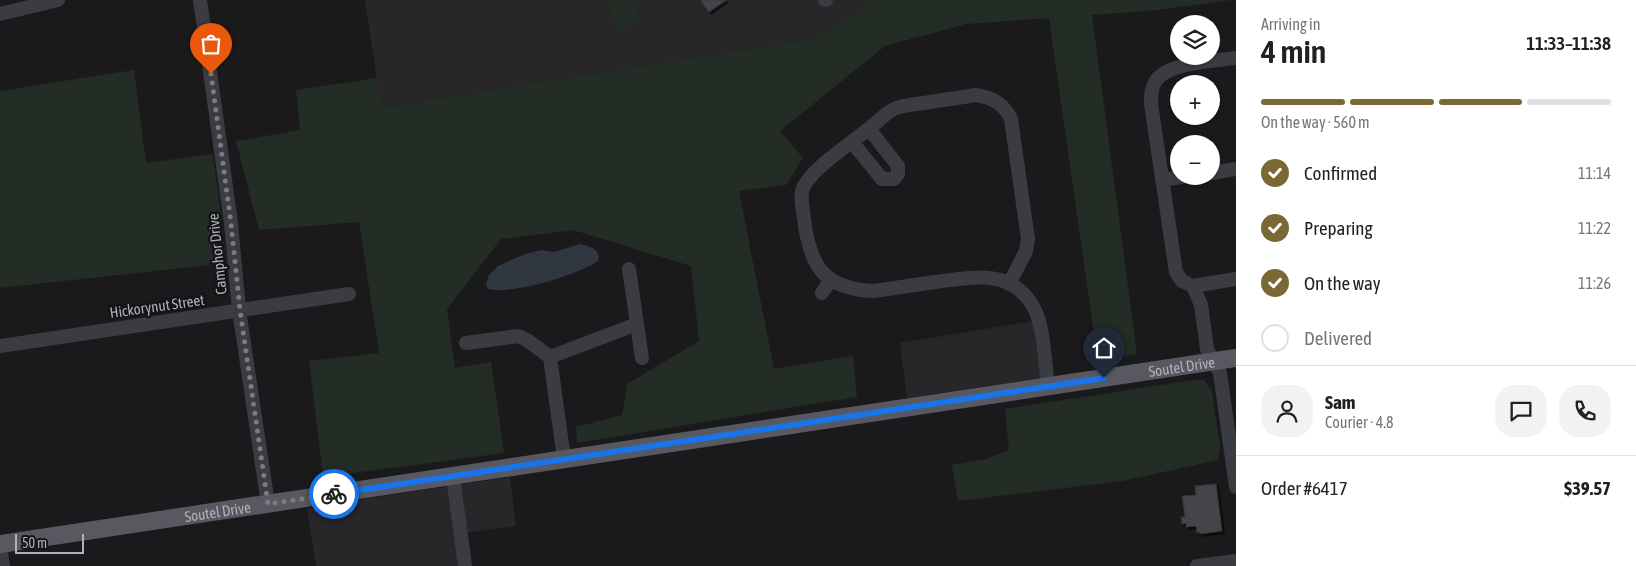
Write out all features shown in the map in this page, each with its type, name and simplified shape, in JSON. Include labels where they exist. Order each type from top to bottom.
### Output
[{"type":"main road","name":"Soutel Drive","points":[[0,545],[1236,358]]},
{"type":"street","points":[[0,14],[58,0]]},
{"type":"street","name":"Camphor Drive","points":[[200,0],[231,223],[240,310],[268,504]]},
{"type":"street","points":[[1236,58],[1178,67],[1166,71],[1156,80],[1150,104],[1176,272],[1182,281],[1193,286],[1236,279]]},
{"type":"street","points":[[1009,284],[1026,251],[1028,239],[1011,119],[999,102],[976,95],[894,109],[814,172],[803,188],[802,199],[807,242],[817,266],[830,280],[851,288],[874,291],[974,276],[995,278],[1019,291],[1034,310],[1039,323],[1048,386]]},
{"type":"street","points":[[852,142],[882,179],[894,179],[898,174],[898,166],[870,128]]},
{"type":"street","points":[[1220,172],[1236,169]]},
{"type":"street","points":[[1162,180],[1170,179]]},
{"type":"street","points":[[629,269],[642,358]]},
{"type":"street","points":[[822,293],[830,280]]},
{"type":"street","points":[[1193,286],[1201,305],[1207,349],[1220,373],[1236,487]]},
{"type":"street","name":"Hickorynut Street","points":[[0,346],[349,294]]},
{"type":"street","points":[[550,357],[637,324]]},
{"type":"street","points":[[466,343],[518,336],[550,357],[564,459]]},
{"type":"street","points":[[452,476],[465,566]]},
{"type":"street","points":[[0,545],[3,566]]},
{"type":"street","points":[[1197,566],[1236,561]]},
{"type":"shaded area","points":[[365,0],[874,0],[817,38],[381,107]]},
{"type":"shaded area","points":[[606,0],[633,0],[641,21],[618,30]]},
{"type":"shaded area","points":[[874,0],[1232,0],[1157,10],[1092,15],[1137,354],[1098,361],[1049,18],[966,24],[885,46],[780,131],[803,158],[786,185],[739,191],[774,369],[853,356],[857,397],[577,443],[576,427],[622,415],[627,384],[699,341],[691,266],[573,230],[501,239],[447,309],[455,368],[491,362],[504,453],[323,477],[309,361],[379,353],[359,222],[259,230],[236,141],[300,130],[296,90],[377,78],[382,107],[817,38]]},
{"type":"shaded area","points":[[134,70],[146,163],[213,154],[227,263],[0,288],[0,91]]},
{"type":"shaded area","points":[[580,244],[591,247],[596,251],[598,253],[598,261],[561,278],[512,289],[488,289],[486,284],[489,275],[498,266],[525,254],[541,250],[554,252]]},
{"type":"shaded area","points":[[1033,321],[1042,378],[907,398],[900,343]]},
{"type":"shaded area","points":[[1193,380],[1204,380],[1212,392],[1220,446],[1218,460],[1122,481],[958,501],[952,465],[986,459],[1009,450],[1005,409]]},
{"type":"shaded area","points":[[510,477],[516,526],[456,534],[461,566],[316,566],[307,508]]},
{"type":"building","points":[[700,0],[726,0],[709,12]]},
{"type":"building","points":[[1216,484],[1222,531],[1197,533],[1196,526],[1186,527],[1186,523],[1182,524],[1181,517],[1185,517],[1182,496],[1196,495],[1195,486]]},
{"type":"way so far","points":[[211,74],[231,223],[240,310],[268,504],[334,494]]},
{"type":"route","points":[[334,494],[1104,378]]}]
